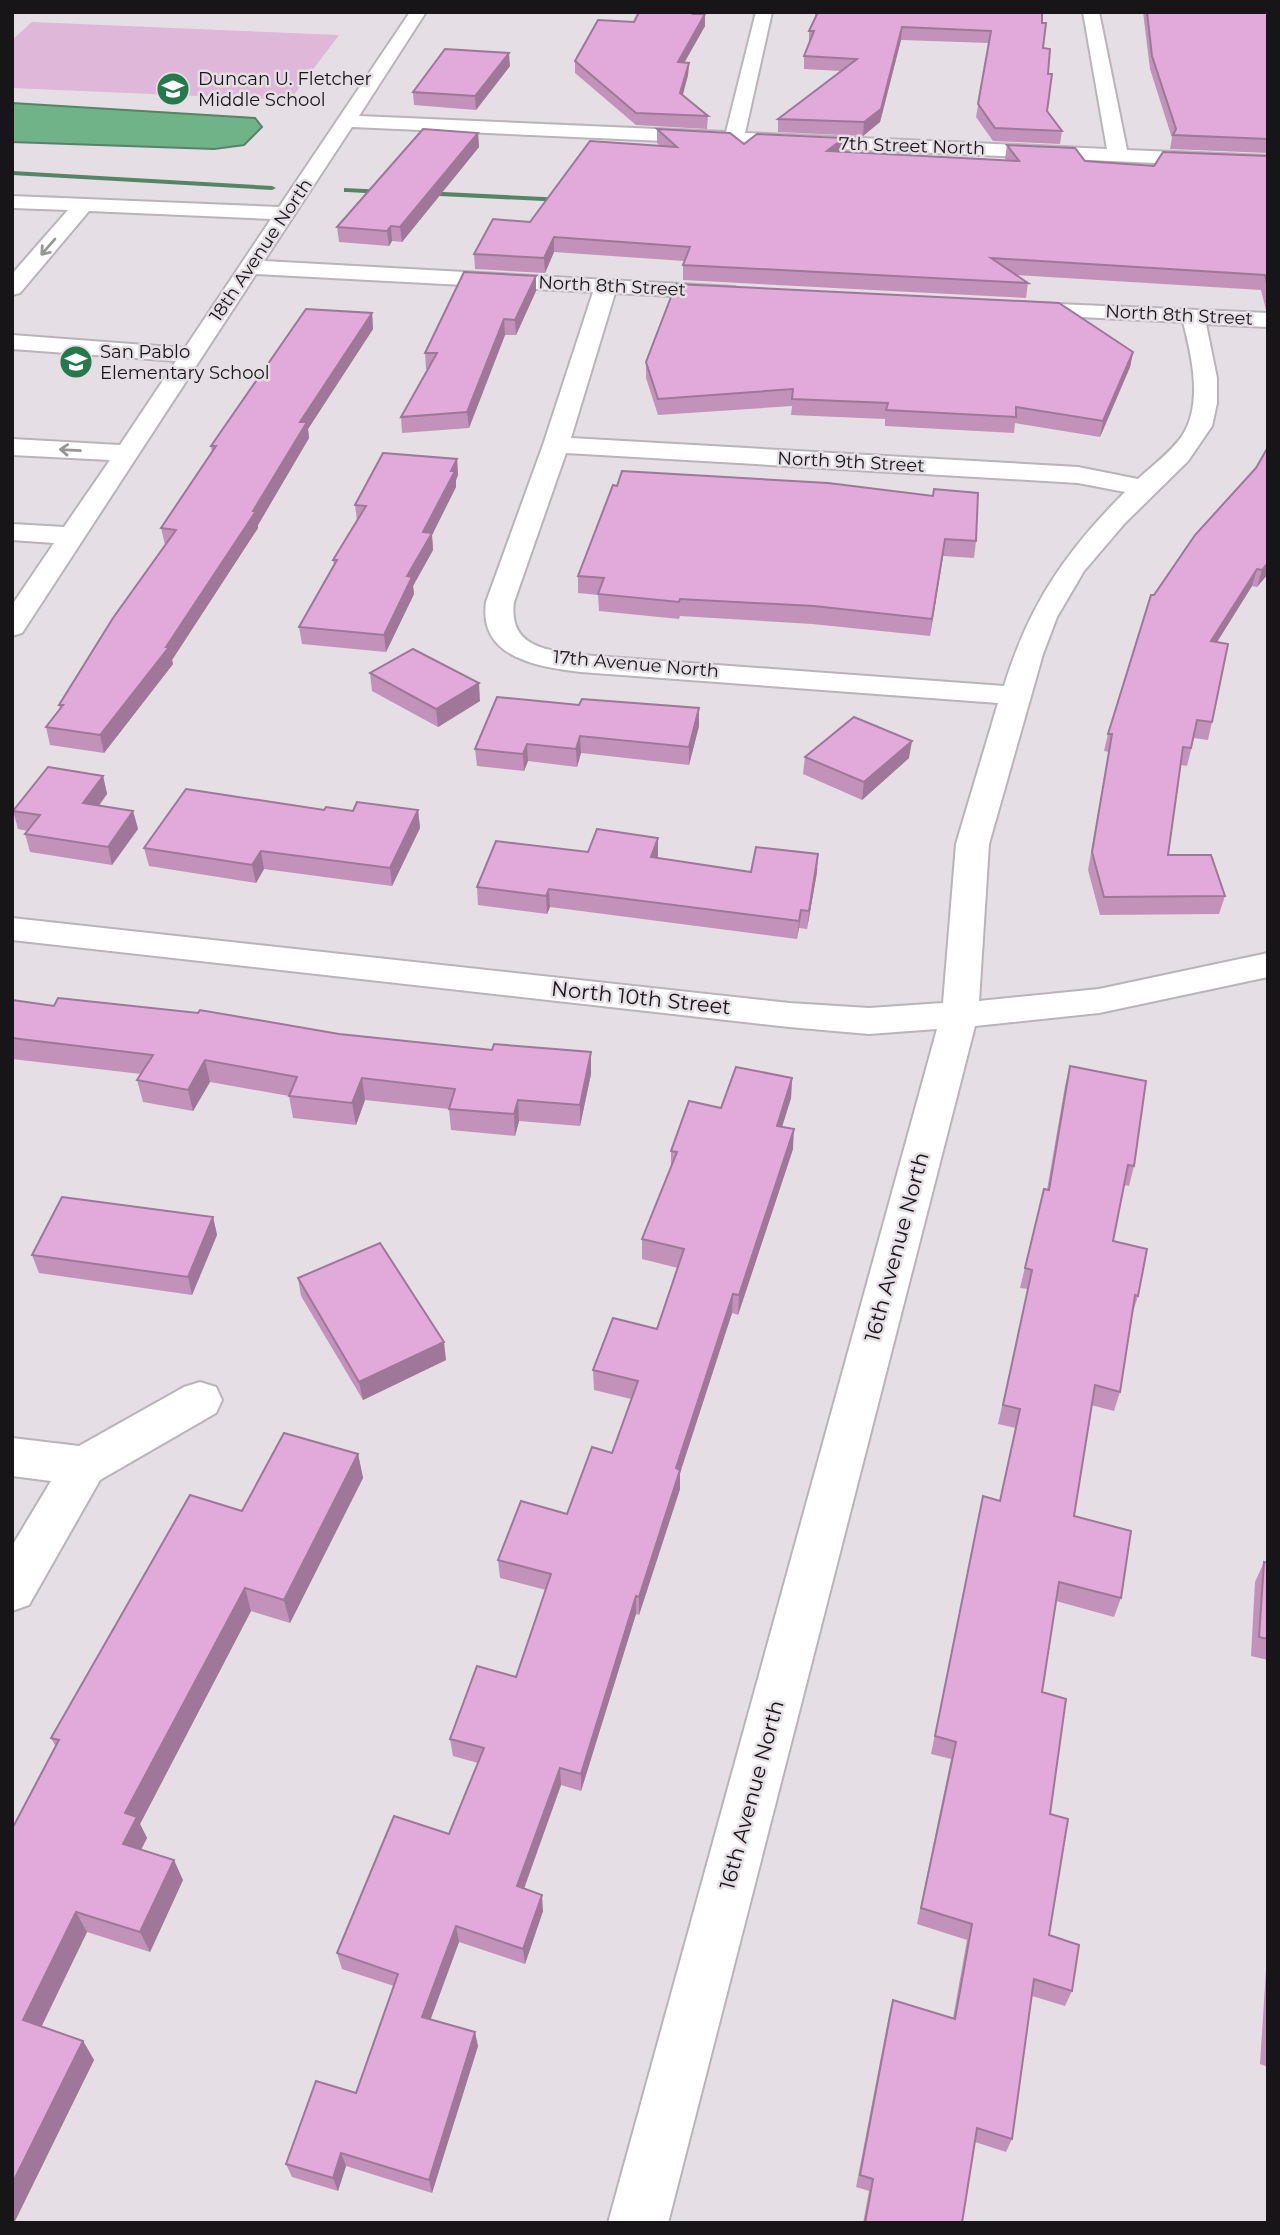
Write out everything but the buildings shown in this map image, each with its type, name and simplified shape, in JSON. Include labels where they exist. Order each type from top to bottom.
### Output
[{"type":"street","name":"18th Avenue North","points":[[12,627],[418,12]]},
{"type":"street","points":[[734,139],[764,12]]},
{"type":"street","points":[[1091,12],[1118,155]]},
{"type":"street","name":"7th Street North","points":[[346,121],[1268,162]]},
{"type":"street","points":[[12,202],[286,213]]},
{"type":"street","points":[[12,288],[83,206]]},
{"type":"street","name":"North 8th Street","points":[[250,267],[746,293]]},
{"type":"street","name":"17th Avenue North","points":[[606,286],[556,445],[499,602],[496,619],[505,639],[530,653],[581,663],[847,680],[1016,696]]},
{"type":"street","name":"North 8th Street","points":[[997,306],[1268,320]]},
{"type":"street","name":"16th Avenue North","points":[[638,2223],[960,1013],[965,910],[972,851],[1016,696],[1043,617],[1064,578],[1191,439],[1203,418],[1205,398],[1200,342],[1193,316]]},
{"type":"street","points":[[12,342],[190,355]]},
{"type":"street","name":"North 9th Street","points":[[556,445],[1077,475],[1144,488]]},
{"type":"street","points":[[12,447],[128,453]]},
{"type":"street","points":[[12,532],[74,536]]},
{"type":"street","name":"North 10th Street","points":[[12,929],[789,1015],[869,1021],[1041,1009],[1099,1001],[1268,965]]},
{"type":"street","points":[[12,1590],[84,1466],[200,1401]]},
{"type":"street","points":[[12,1457],[84,1466]]},
{"type":"shaded area","points":[[32,22],[339,35],[290,100],[12,88],[12,40]]},
{"type":"shaded area","points":[[12,103],[255,118],[262,127],[244,145],[214,149],[12,142]]},
{"type":"waterway","points":[[12,173],[272,188]]},
{"type":"waterway","points":[[347,190],[385,192]]},
{"type":"waterway","points":[[423,193],[564,200]]},
{"type":"place","name":"Duncan U. Fletcher Middle School","points":[[173,89]]},
{"type":"place","name":"San Pablo Elementary School","points":[[76,362]]}]
